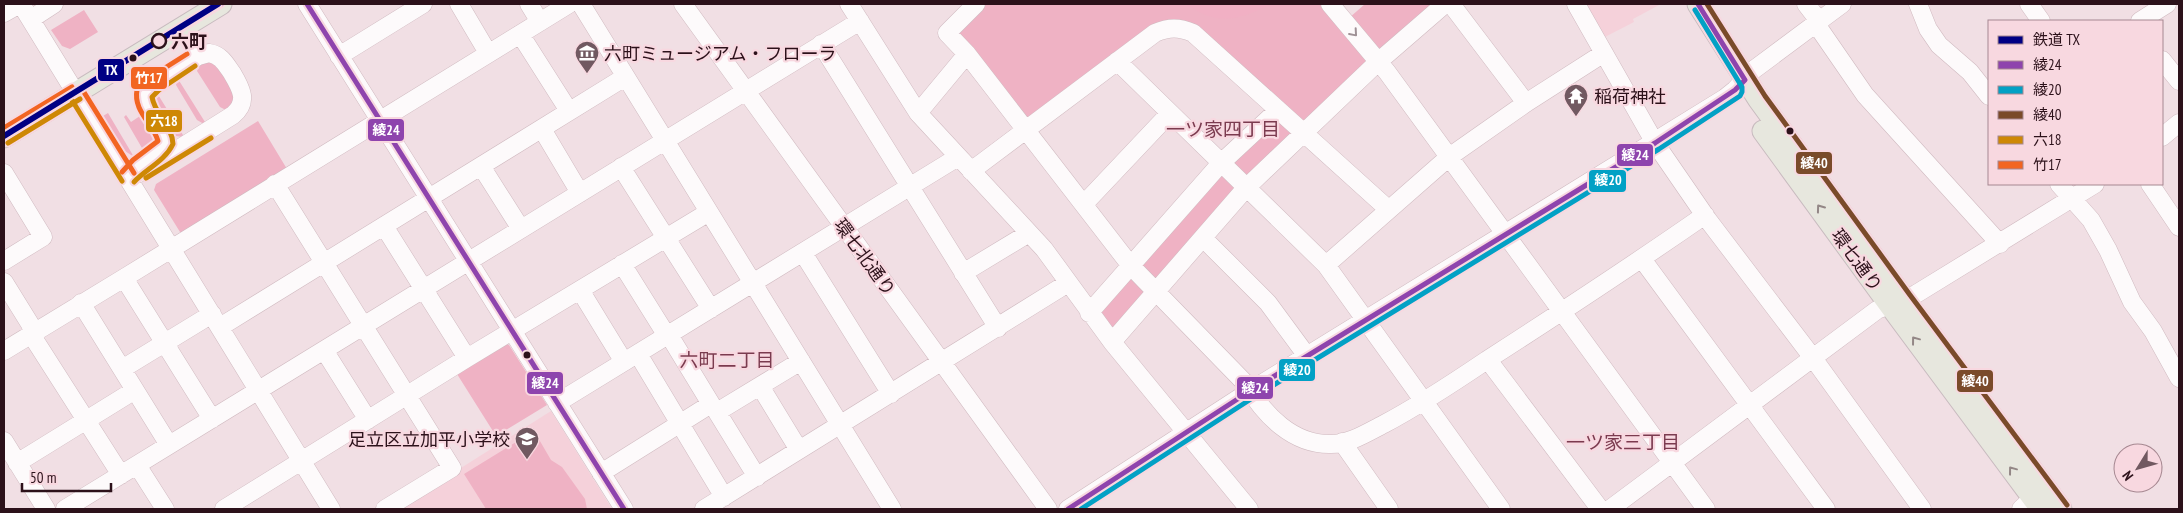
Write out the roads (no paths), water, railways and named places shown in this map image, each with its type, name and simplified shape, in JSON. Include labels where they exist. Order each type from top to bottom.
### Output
[{"type":"main road","points":[[4,137],[221,4]]},
{"type":"main road","name":"環七通り","points":[[1683,4],[1896,302],[2031,505]]},
{"type":"main road","name":"環七通り","points":[[1698,4],[1740,85]]},
{"type":"main road","name":"環七通り","points":[[1896,302],[2061,509]]},
{"type":"street","points":[[4,14],[20,4],[30,19],[331,509]]},
{"type":"street","points":[[30,19],[54,4]]},
{"type":"street","points":[[307,4],[624,509]]},
{"type":"street","points":[[338,56],[423,4]]},
{"type":"street","points":[[459,4],[488,53]]},
{"type":"street","points":[[528,4],[540,22]]},
{"type":"street","points":[[4,351],[569,4]]},
{"type":"street","points":[[581,4],[624,77],[754,283],[892,509]]},
{"type":"street","name":"環七北通り","points":[[683,4],[1048,509]]},
{"type":"street","points":[[976,4],[947,33],[967,54],[1131,266],[1246,384],[1284,429],[1309,443],[1333,444],[1359,437],[1425,402],[1642,259],[1705,214]]},
{"type":"street","points":[[1330,4],[1378,62],[1449,157],[1706,509]]},
{"type":"street","points":[[1112,342],[1246,188],[1378,62],[1445,4]]},
{"type":"street","points":[[1451,4],[1526,103]]},
{"type":"street","points":[[1576,4],[1655,143],[1922,509]]},
{"type":"street","points":[[1806,4],[1865,95],[2000,244]]},
{"type":"street","points":[[1068,509],[1250,391],[1655,143],[1740,85],[1752,71],[1842,4]]},
{"type":"street","points":[[1918,4],[1928,29],[1939,46],[1970,72],[1988,95]]},
{"type":"street","points":[[2029,4],[2040,20]]},
{"type":"street","points":[[2138,4],[2140,20]]},
{"type":"street","points":[[2142,20],[2167,4]]},
{"type":"street","points":[[65,509],[821,44],[855,9],[918,113],[1044,249],[1089,313],[1249,509]]},
{"type":"street","points":[[971,171],[1155,33],[1166,28],[1182,28],[1193,33],[1388,209]]},
{"type":"street","points":[[520,34],[570,111]]},
{"type":"street","points":[[821,44],[998,328]]},
{"type":"street","points":[[1326,265],[1449,157],[1526,103],[1604,52]]},
{"type":"street","points":[[208,54],[219,56],[242,91],[243,102],[237,112],[142,172],[128,177],[138,166],[160,151],[166,143],[164,133],[144,99],[147,90],[198,56],[208,54]]},
{"type":"street","points":[[918,113],[967,54]]},
{"type":"street","points":[[1117,61],[1326,265],[1501,509]]},
{"type":"street","points":[[2163,61],[2179,81]]},
{"type":"street","points":[[122,369],[166,343],[216,321],[325,264],[624,77]]},
{"type":"street","points":[[1089,313],[1221,163],[1278,110]]},
{"type":"street","points":[[1084,204],[1170,113]]},
{"type":"street","points":[[2163,136],[2179,123]]},
{"type":"street","points":[[542,129],[580,193]]},
{"type":"street","points":[[557,403],[958,157]]},
{"type":"street","points":[[481,166],[521,229]]},
{"type":"street","points":[[621,167],[711,309]]},
{"type":"street","points":[[4,173],[43,237],[4,261]]},
{"type":"street","points":[[275,184],[452,468],[385,509]]},
{"type":"street","points":[[2060,185],[2091,220],[2101,236],[2132,302],[2153,331],[2179,378]]},
{"type":"street","points":[[1610,509],[1877,310],[1896,302],[2000,244],[2093,185]]},
{"type":"street","points":[[2151,185],[2179,226]]},
{"type":"street","points":[[232,507],[467,358],[709,212]]},
{"type":"street","points":[[384,226],[467,358]]},
{"type":"street","points":[[963,273],[1029,233]]},
{"type":"street","points":[[1202,238],[1268,303],[1307,356]]},
{"type":"street","points":[[803,253],[891,394]]},
{"type":"street","points":[[1642,259],[1826,509]]},
{"type":"street","points":[[622,264],[757,477]]},
{"type":"street","points":[[124,278],[212,419]]},
{"type":"street","points":[[4,282],[30,324],[36,342],[121,475]]},
{"type":"street","points":[[704,509],[942,363],[1068,283]]},
{"type":"street","points":[[580,290],[680,424],[724,497]]},
{"type":"street","points":[[81,303],[168,445]]},
{"type":"street","points":[[324,350],[368,420]]},
{"type":"street","points":[[1488,360],[1600,509]]},
{"type":"street","points":[[600,473],[680,424],[760,386],[801,361]]},
{"type":"street","points":[[760,386],[799,450]]},
{"type":"street","points":[[17,463],[135,390]]},
{"type":"street","points":[[4,441],[46,509]]},
{"type":"street","points":[[1342,442],[1389,509]]},
{"type":"street","points":[[137,465],[165,509]]},
{"type":"rail line","name":"TX","points":[[4,136],[218,4]]},
{"type":"place","name":"六町","points":[[159,41]]},
{"type":"place","name":"六町ミュージアム・フローラ","points":[[587,74]]},
{"type":"place","name":"稲荷神社","points":[[1576,117]]},
{"type":"place","name":"足立区立加平小学校","points":[[527,460]]},
{"type":"district","name":"一ツ家四丁目","points":[[1223,129]]},
{"type":"district","name":"六町二丁目","points":[[727,360]]},
{"type":"district","name":"一ツ家三丁目","points":[[1623,442]]}]
